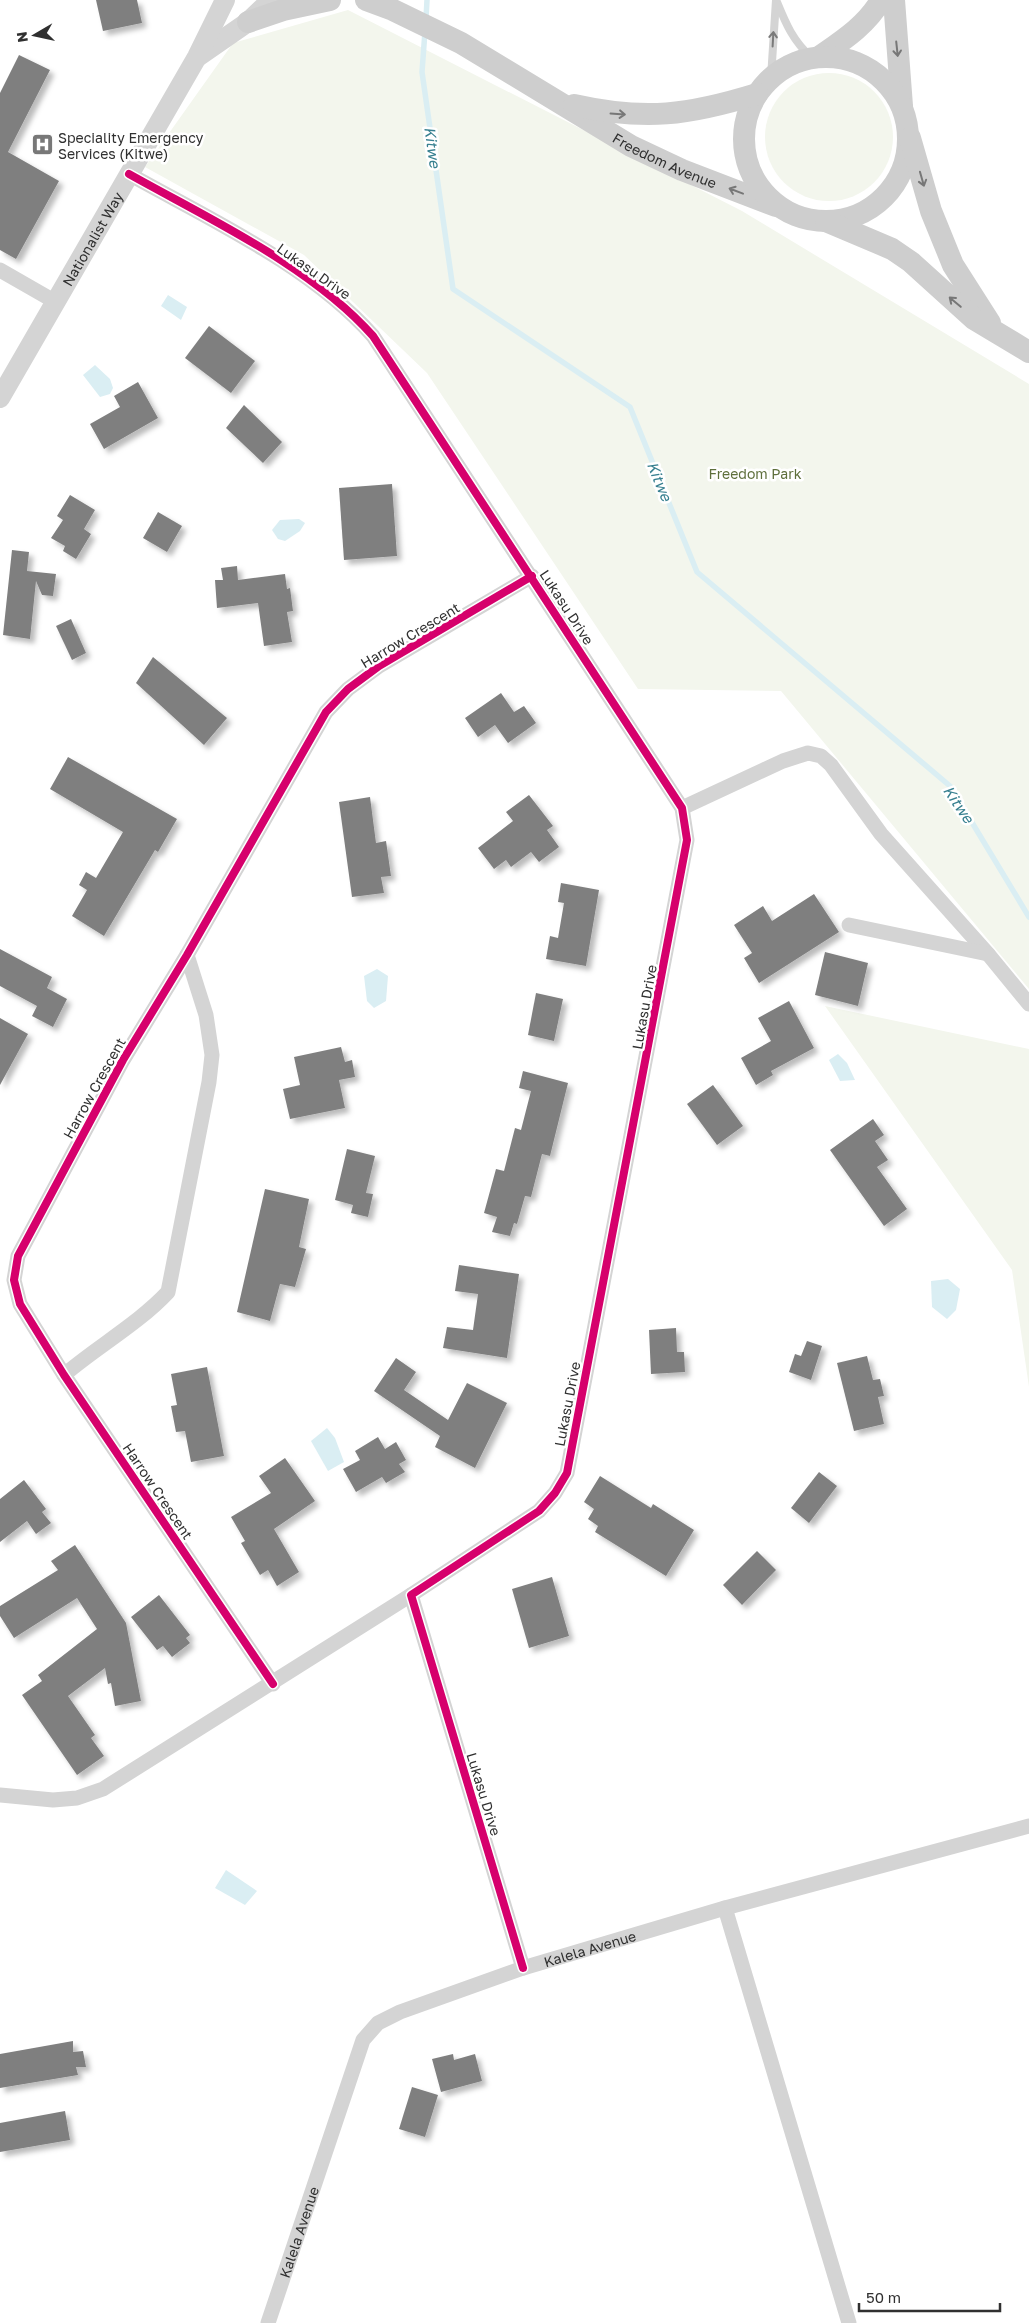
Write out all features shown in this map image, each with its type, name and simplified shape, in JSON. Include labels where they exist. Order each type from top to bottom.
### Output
[{"type":"main road","points":[[248,22],[283,10],[330,0]]},
{"type":"main road","name":"Freedom Avenue","points":[[366,0],[393,10],[460,43],[631,146],[682,170],[782,208]]},
{"type":"main road","points":[[880,0],[875,11],[856,29],[816,57],[790,65],[764,86],[747,118],[744,143],[750,168],[762,190],[782,208],[802,218],[825,221],[892,249],[911,262],[974,319],[1029,352]]},
{"type":"main road","points":[[894,0],[903,110],[931,211],[953,264],[994,330]]},
{"type":"main road","points":[[816,57],[840,58],[861,64],[879,76],[893,91],[903,110]]},
{"type":"main road","name":"Freedom Avenue","points":[[553,100],[610,113],[650,116],[692,112],[764,86]]},
{"type":"main road","points":[[825,221],[854,215],[868,209],[886,195],[899,177],[906,155],[908,132]]},
{"type":"street","name":"Nationalist Way","points":[[0,398],[54,301],[197,57],[226,0]]},
{"type":"street","points":[[197,57],[248,22],[271,0]]},
{"type":"street","name":"Lukasu Drive","points":[[129,174],[299,271],[360,321],[373,336],[532,576],[682,808],[687,840],[567,1473],[555,1494],[539,1511],[411,1595],[523,1968]]},
{"type":"street","points":[[0,270],[54,301]]},
{"type":"street","name":"Harrow Crescent","points":[[273,1684],[64,1375],[20,1304],[14,1280],[18,1256],[123,1060],[186,955],[326,712],[348,689],[380,666],[532,576]]},
{"type":"street","points":[[682,808],[783,761],[808,753],[820,756],[832,765],[881,834],[988,954],[1029,1004]]},
{"type":"street","points":[[849,925],[988,954]]},
{"type":"street","points":[[64,1375],[92,1351],[152,1309],[168,1292],[209,1082],[212,1055],[206,1015],[186,955]]},
{"type":"street","points":[[0,1795],[53,1800],[77,1798],[104,1790],[411,1595]]},
{"type":"street","name":"Kalela Avenue","points":[[268,2323],[363,2040],[378,2023],[400,2012],[523,1968],[725,1908],[1029,1826]]},
{"type":"street","points":[[725,1908],[849,2323]]},
{"type":"lane","points":[[776,0],[788,31],[799,46],[816,57]]},
{"type":"lane","points":[[764,86],[776,0]]},
{"type":"green space","name":"Freedom Park","points":[[348,10],[742,211],[1029,384],[1029,989],[781,691],[638,689],[427,373],[304,255],[145,167],[233,43]]},
{"type":"green space","points":[[829,73],[853,78],[874,92],[888,113],[893,137],[888,161],[874,182],[853,196],[829,201],[805,196],[784,182],[770,161],[765,137],[770,113],[784,92],[805,78]]},
{"type":"green space","points":[[825,1006],[1029,1049],[1029,1387],[1012,1270]]},
{"type":"shaded area","points":[[168,295],[187,307],[181,320],[161,306]]},
{"type":"shaded area","points":[[95,365],[110,379],[113,388],[110,394],[100,397],[83,375]]},
{"type":"shaded area","points":[[299,519],[305,523],[300,531],[285,541],[278,539],[272,530],[280,520]]},
{"type":"shaded area","points":[[377,969],[388,976],[386,1001],[374,1008],[367,1001],[364,976]]},
{"type":"shaded area","points":[[838,1054],[847,1063],[855,1080],[840,1081],[829,1060]]},
{"type":"shaded area","points":[[948,1279],[960,1289],[956,1310],[947,1319],[932,1307],[931,1281]]},
{"type":"shaded area","points":[[327,1428],[335,1438],[344,1462],[328,1471],[311,1441]]},
{"type":"shaded area","points":[[226,1870],[257,1891],[245,1905],[215,1888]]},
{"type":"building","points":[[96,0],[137,0],[142,23],[103,31]]},
{"type":"building","points":[[19,55],[50,70],[8,152],[59,181],[16,259],[0,250],[0,93]]},
{"type":"building","points":[[209,326],[255,361],[231,393],[185,358]]},
{"type":"building","points":[[138,382],[158,418],[104,449],[90,424],[120,407],[114,396]]},
{"type":"building","points":[[244,405],[282,442],[263,463],[226,428]]},
{"type":"building","points":[[392,484],[397,556],[344,560],[339,488]]},
{"type":"building","points":[[70,495],[95,510],[84,529],[91,534],[76,559],[63,551],[65,546],[51,538],[63,520],[57,516]]},
{"type":"building","points":[[158,512],[182,526],[167,552],[143,538]]},
{"type":"building","points":[[12,550],[29,552],[27,571],[56,574],[53,596],[42,595],[36,581],[30,639],[3,635]]},
{"type":"building","points":[[237,566],[238,580],[285,574],[287,589],[290,588],[293,611],[287,612],[292,642],[264,646],[258,603],[217,608],[215,580],[223,580],[221,568]]},
{"type":"building","points":[[71,619],[86,653],[72,660],[56,626]]},
{"type":"building","points":[[153,657],[227,718],[204,745],[136,683]]},
{"type":"building","points":[[501,693],[514,712],[524,706],[536,723],[508,743],[495,725],[478,737],[465,718]]},
{"type":"building","points":[[68,757],[177,819],[158,852],[155,850],[104,936],[72,916],[87,890],[79,885],[86,872],[96,878],[123,832],[50,789]]},
{"type":"building","points":[[529,795],[553,826],[547,830],[559,847],[539,862],[531,852],[511,867],[506,860],[494,869],[478,848],[513,821],[506,812]]},
{"type":"building","points":[[370,797],[376,843],[386,841],[391,876],[381,877],[384,893],[352,897],[339,802]]},
{"type":"building","points":[[561,883],[599,890],[586,966],[546,959],[550,936],[558,938],[564,903],[558,902]]},
{"type":"building","points":[[814,894],[839,932],[759,983],[744,958],[752,953],[734,925],[763,906],[772,921]]},
{"type":"building","points":[[0,949],[52,977],[47,988],[67,999],[53,1027],[32,1016],[37,1006],[0,986]]},
{"type":"building","points":[[825,952],[868,963],[858,1006],[815,995]]},
{"type":"building","points":[[536,993],[563,999],[554,1041],[528,1035]]},
{"type":"building","points":[[789,1001],[814,1048],[771,1071],[773,1075],[756,1085],[741,1058],[771,1041],[758,1018]]},
{"type":"building","points":[[0,1018],[28,1034],[0,1085]]},
{"type":"building","points":[[341,1047],[345,1062],[352,1060],[355,1077],[339,1080],[345,1108],[290,1119],[283,1089],[300,1085],[294,1057]]},
{"type":"building","points":[[523,1071],[568,1083],[550,1156],[542,1154],[531,1197],[525,1196],[517,1224],[514,1223],[510,1236],[492,1232],[497,1217],[484,1213],[496,1169],[504,1171],[515,1128],[521,1130],[531,1091],[519,1088]]},
{"type":"building","points":[[713,1085],[743,1126],[717,1145],[687,1104]]},
{"type":"building","points":[[873,1119],[884,1135],[875,1141],[888,1160],[877,1167],[907,1209],[884,1226],[830,1150]]},
{"type":"building","points":[[347,1149],[375,1156],[366,1193],[373,1194],[368,1217],[351,1213],[353,1205],[335,1200]]},
{"type":"building","points":[[265,1189],[309,1199],[299,1247],[306,1249],[295,1287],[280,1284],[270,1321],[237,1312]]},
{"type":"building","points":[[459,1265],[519,1274],[507,1358],[443,1348],[447,1327],[473,1330],[478,1294],[455,1291]]},
{"type":"building","points":[[676,1328],[677,1352],[684,1352],[685,1372],[651,1374],[649,1330]]},
{"type":"building","points":[[807,1341],[822,1346],[811,1380],[789,1372],[795,1354],[801,1356]]},
{"type":"building","points":[[867,1356],[873,1380],[880,1379],[884,1396],[878,1397],[884,1424],[854,1431],[837,1363]]},
{"type":"building","points":[[396,1358],[416,1372],[404,1390],[448,1420],[467,1383],[507,1403],[475,1468],[435,1447],[440,1436],[374,1391]]},
{"type":"building","points":[[207,1367],[224,1456],[191,1462],[185,1431],[176,1432],[171,1406],[177,1405],[171,1374]]},
{"type":"building","points":[[378,1437],[385,1449],[396,1442],[406,1460],[399,1464],[405,1472],[386,1483],[382,1477],[356,1492],[343,1469],[360,1460],[355,1451]]},
{"type":"building","points":[[285,1458],[315,1501],[274,1529],[299,1572],[277,1586],[268,1570],[260,1575],[241,1543],[245,1541],[231,1517],[271,1493],[259,1476]]},
{"type":"building","points":[[819,1472],[837,1486],[809,1523],[791,1508]]},
{"type":"building","points":[[600,1476],[651,1508],[653,1504],[694,1530],[666,1576],[595,1532],[598,1526],[588,1519],[594,1509],[584,1502]]},
{"type":"building","points":[[24,1480],[46,1509],[42,1512],[51,1523],[36,1534],[27,1521],[0,1542],[0,1499]]},
{"type":"building","points":[[75,1545],[126,1623],[141,1701],[115,1706],[111,1683],[108,1684],[105,1668],[68,1696],[95,1735],[91,1738],[104,1756],[77,1775],[22,1695],[42,1681],[38,1675],[97,1629],[77,1598],[14,1638],[0,1616],[0,1606],[58,1570],[51,1561]]},
{"type":"building","points":[[757,1551],[776,1570],[742,1605],[723,1585]]},
{"type":"building","points":[[552,1577],[569,1636],[529,1648],[512,1589]]},
{"type":"building","points":[[159,1595],[190,1635],[186,1638],[190,1643],[172,1657],[163,1646],[157,1650],[131,1617]]},
{"type":"building","points":[[73,2041],[73,2052],[83,2051],[86,2067],[76,2067],[78,2075],[0,2088],[0,2054]]},
{"type":"building","points":[[453,2054],[454,2060],[475,2054],[482,2081],[441,2092],[432,2059]]},
{"type":"building","points":[[412,2087],[438,2095],[425,2137],[399,2129]]},
{"type":"building","points":[[65,2111],[70,2140],[0,2152],[0,2123]]},
{"type":"waterway","name":"Kitwe","points":[[426,19],[427,0]]},
{"type":"waterway","name":"Kitwe","points":[[425,31],[422,72],[453,289],[630,407],[697,572],[950,786],[1029,917]]},
{"type":"cycle path","points":[[129,174],[226,227],[290,266],[348,311],[373,336],[682,808],[687,840],[567,1473],[555,1493],[539,1511],[411,1595],[523,1968]]},
{"type":"cycle path","points":[[273,1684],[64,1375],[20,1304],[14,1280],[18,1256],[123,1060],[187,955],[326,712],[348,689],[379,666],[532,576]]},
{"type":"place","name":"Speciality Emergency Services (Kitwe)","points":[[42,145]]}]
